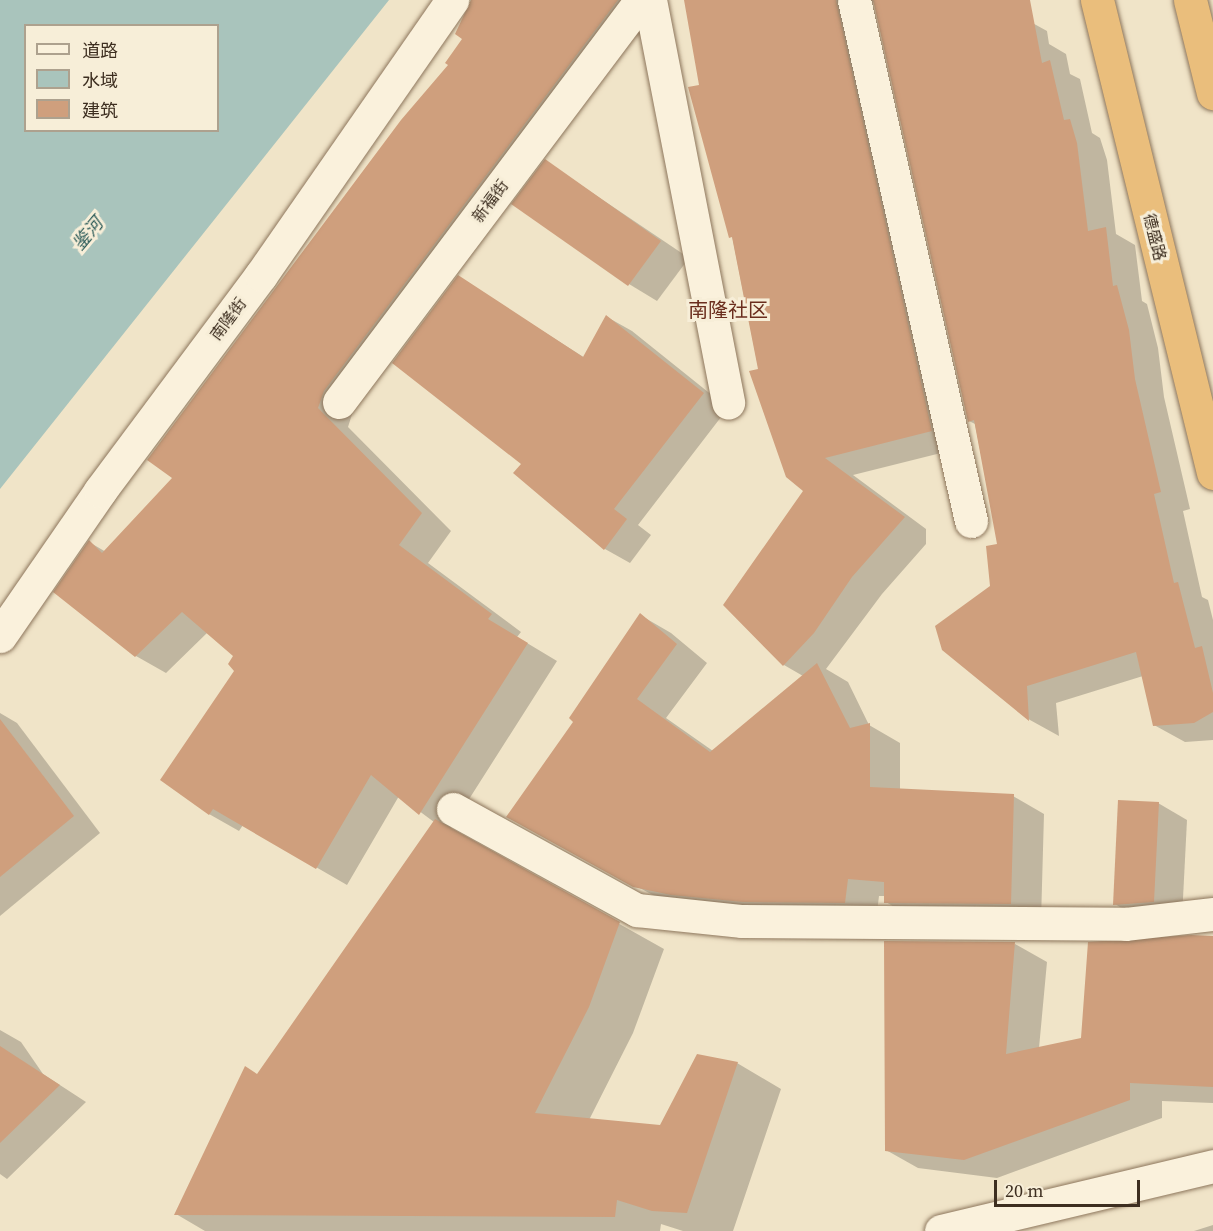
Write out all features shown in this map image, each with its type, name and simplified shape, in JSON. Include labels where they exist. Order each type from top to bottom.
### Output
[{"type":"highway","name":"德盛路","points":[[1097,0],[1213,473]]},
{"type":"highway","points":[[1190,0],[1213,93]]},
{"type":"street","name":"南隆街","points":[[0,636],[100,491],[261,275],[452,0]]},
{"type":"street","name":"新福街","points":[[339,402],[641,0]]},
{"type":"street","points":[[650,0],[728,403]]},
{"type":"street","points":[[854,0],[971,521]]},
{"type":"street","points":[[453,809],[637,910],[742,921],[1090,924],[1213,914]]},
{"type":"street","points":[[941,1231],[1213,1166]]},
{"type":"water","name":"鉴河","points":[[0,0],[389,0],[0,489]]},
{"type":"building","points":[[471,0],[618,0],[324,391],[318,408],[422,513],[399,545],[492,614],[488,619],[528,643],[419,815],[371,775],[316,869],[213,809],[209,815],[160,780],[234,671],[228,664],[233,656],[182,612],[135,657],[53,592],[89,540],[102,553],[172,478],[147,460],[401,120],[448,65],[445,63],[462,39],[455,34]]},
{"type":"building","points":[[684,0],[836,0],[932,431],[825,458],[905,517],[852,577],[814,633],[783,666],[723,605],[803,491],[786,477],[749,371],[758,369],[732,237],[729,238],[688,87],[699,85]]},
{"type":"building","points":[[873,0],[1030,0],[1042,63],[1050,60],[1064,120],[1070,119],[1077,143],[1088,231],[1106,227],[1113,286],[1117,285],[1129,330],[1135,379],[1161,492],[1154,494],[1174,583],[1178,582],[1195,648],[1202,646],[1213,693],[1213,712],[1194,723],[1153,726],[1136,652],[1027,686],[1029,721],[942,650],[935,626],[990,586],[986,546],[997,544],[974,420],[968,422]]},
{"type":"building","points":[[545,159],[661,241],[628,286],[511,204]]},
{"type":"building","points":[[458,275],[583,357],[606,315],[704,393],[614,509],[627,519],[604,550],[513,473],[521,464],[392,363]]},
{"type":"building","points":[[640,613],[677,644],[637,699],[710,752],[817,663],[850,728],[870,723],[870,787],[1014,794],[1011,904],[884,903],[884,882],[848,879],[845,903],[743,902],[671,895],[633,887],[506,817],[573,722],[569,718]]},
{"type":"building","points":[[0,719],[74,816],[0,877]]},
{"type":"building","points":[[1118,800],[1159,802],[1154,902],[1113,905]]},
{"type":"building","points":[[435,819],[620,922],[589,1007],[535,1113],[660,1125],[697,1054],[738,1062],[687,1213],[652,1211],[617,1200],[615,1217],[174,1215],[245,1066],[257,1074]]},
{"type":"building","points":[[1191,935],[1213,936],[1213,1087],[1130,1083],[1130,1100],[964,1160],[885,1151],[884,941],[1015,942],[1006,1054],[1081,1038],[1088,942]]},
{"type":"building","points":[[0,1046],[60,1085],[0,1143]]},
{"type":"district","name":"南隆社区","points":[[728,310]]}]
